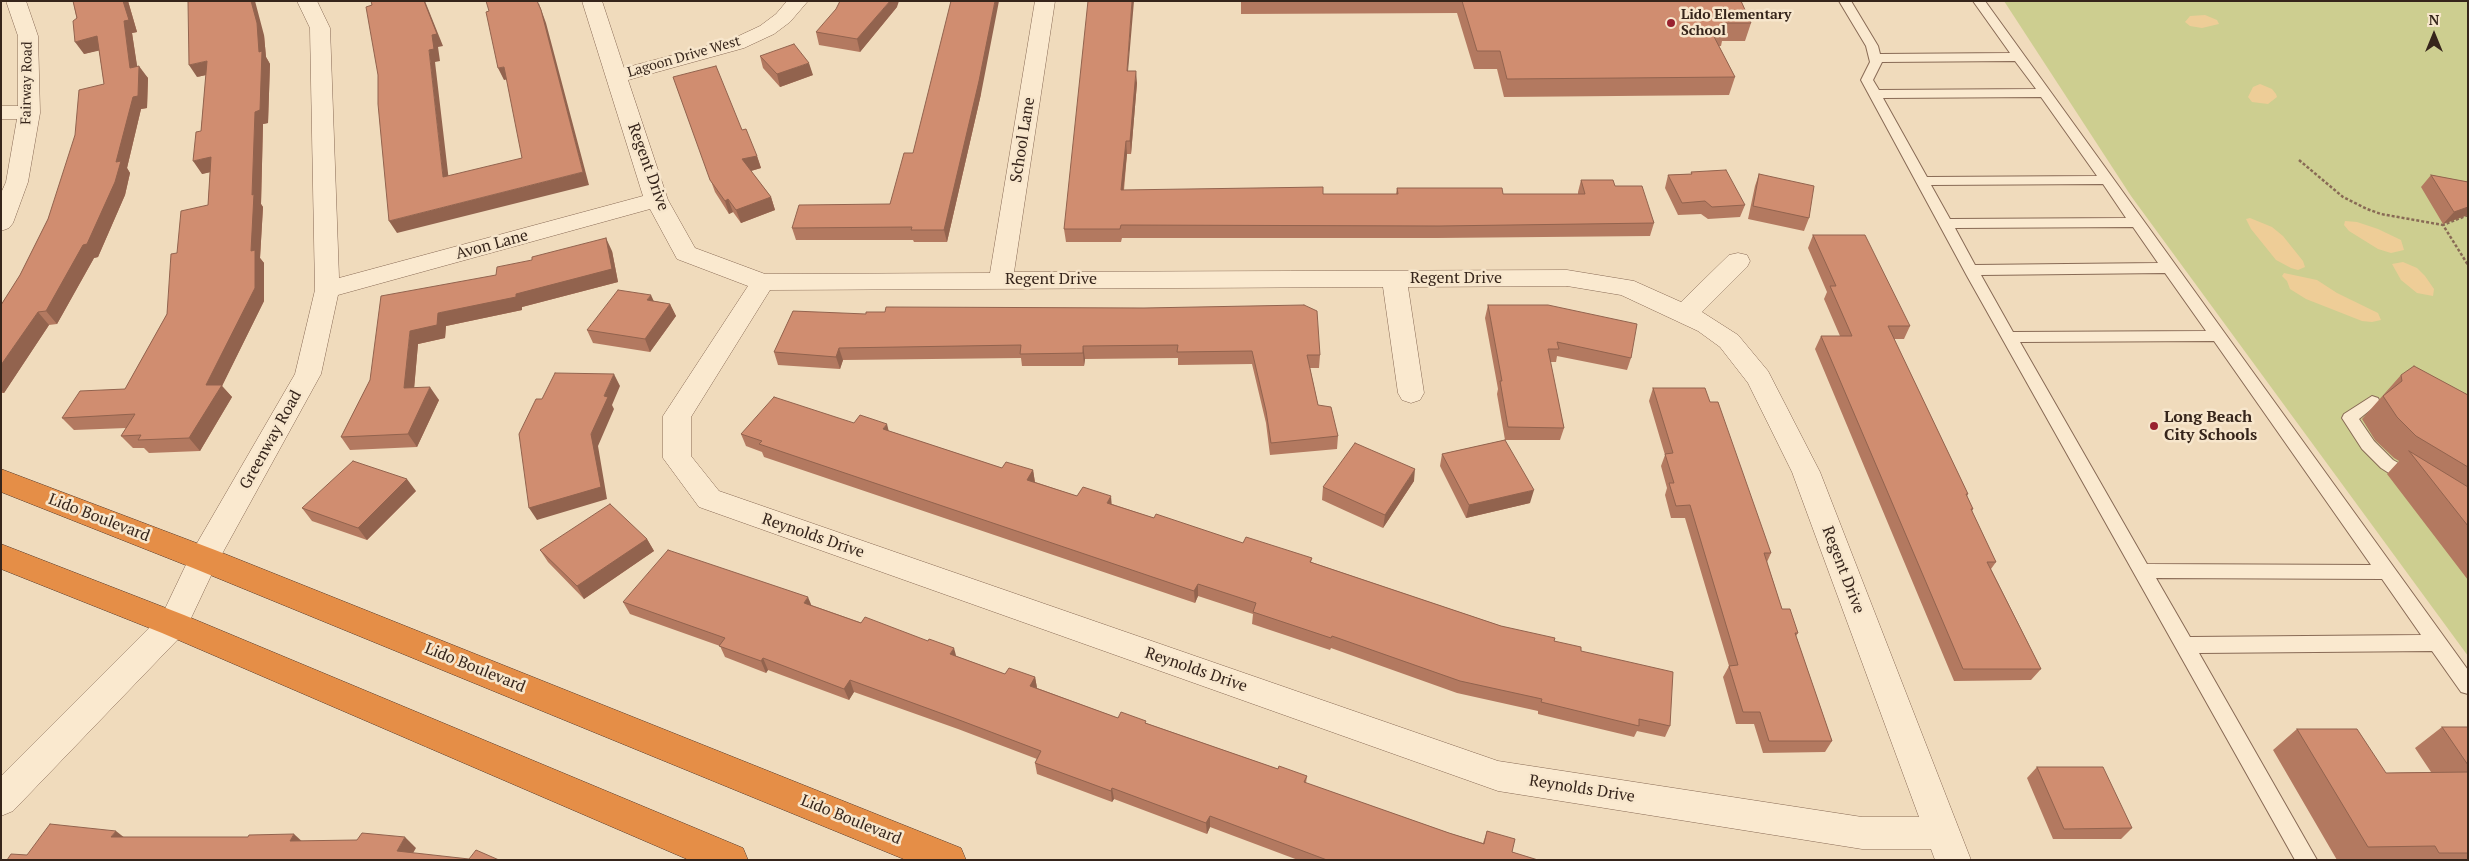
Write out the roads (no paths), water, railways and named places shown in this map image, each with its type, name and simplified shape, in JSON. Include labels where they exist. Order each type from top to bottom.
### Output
[{"type":"highway","name":"Lido Boulevard","points":[[1,480],[204,559],[948,860]]},
{"type":"highway","points":[[1,556],[173,624],[730,860]]},
{"type":"street","name":"Fairway Road","points":[[1,223],[17,182],[30,113],[28,36],[16,1]]},
{"type":"street","name":"Greenway Road","points":[[1,800],[173,624],[204,559],[308,374],[327,290],[320,28],[307,1]]},
{"type":"street","name":"Regent Drive","points":[[592,1],[656,200],[686,253],[763,282],[1567,278],[1601,282],[1649,296],[1685,313],[1729,341],[1748,362],[1766,392],[1806,472],[1948,846]]},
{"type":"street","name":"Lagoon Drive West","points":[[617,76],[737,44],[767,30],[784,18],[798,1]]},
{"type":"street","name":"School Lane","points":[[1002,280],[1044,1]]},
{"type":"street","points":[[1,112],[30,113]]},
{"type":"street","name":"Avon Lane","points":[[327,290],[656,200]]},
{"type":"street","points":[[1685,313],[1738,261]]},
{"type":"street","points":[[1394,278],[1411,393]]},
{"type":"street","name":"Reynolds Drive","points":[[763,282],[677,416],[677,458],[709,500],[1498,776],[1948,846]]},
{"type":"lane","points":[[1845,1],[1872,46],[1876,62],[1867,80],[1971,270],[2307,860]]},
{"type":"lane","points":[[1979,1],[2468,686]]},
{"type":"lane","points":[[1875,58],[2020,57]]},
{"type":"lane","points":[[1875,94],[2044,93]]},
{"type":"lane","points":[[1922,181],[2107,180]]},
{"type":"lane","points":[[1946,224],[2137,222]]},
{"type":"lane","points":[[1971,270],[2170,268]]},
{"type":"lane","points":[[2009,337],[2218,336]]},
{"type":"lane","points":[[2372,402],[2350,418],[2368,445],[2387,464],[2426,488]]},
{"type":"lane","points":[[2143,571],[2387,572]]},
{"type":"lane","points":[[2186,645],[2437,643]]},
{"type":"place","name":"Lido Elementary School","points":[[1671,23]]},
{"type":"place","name":"Long Beach City Schools","points":[[2154,426]]}]
